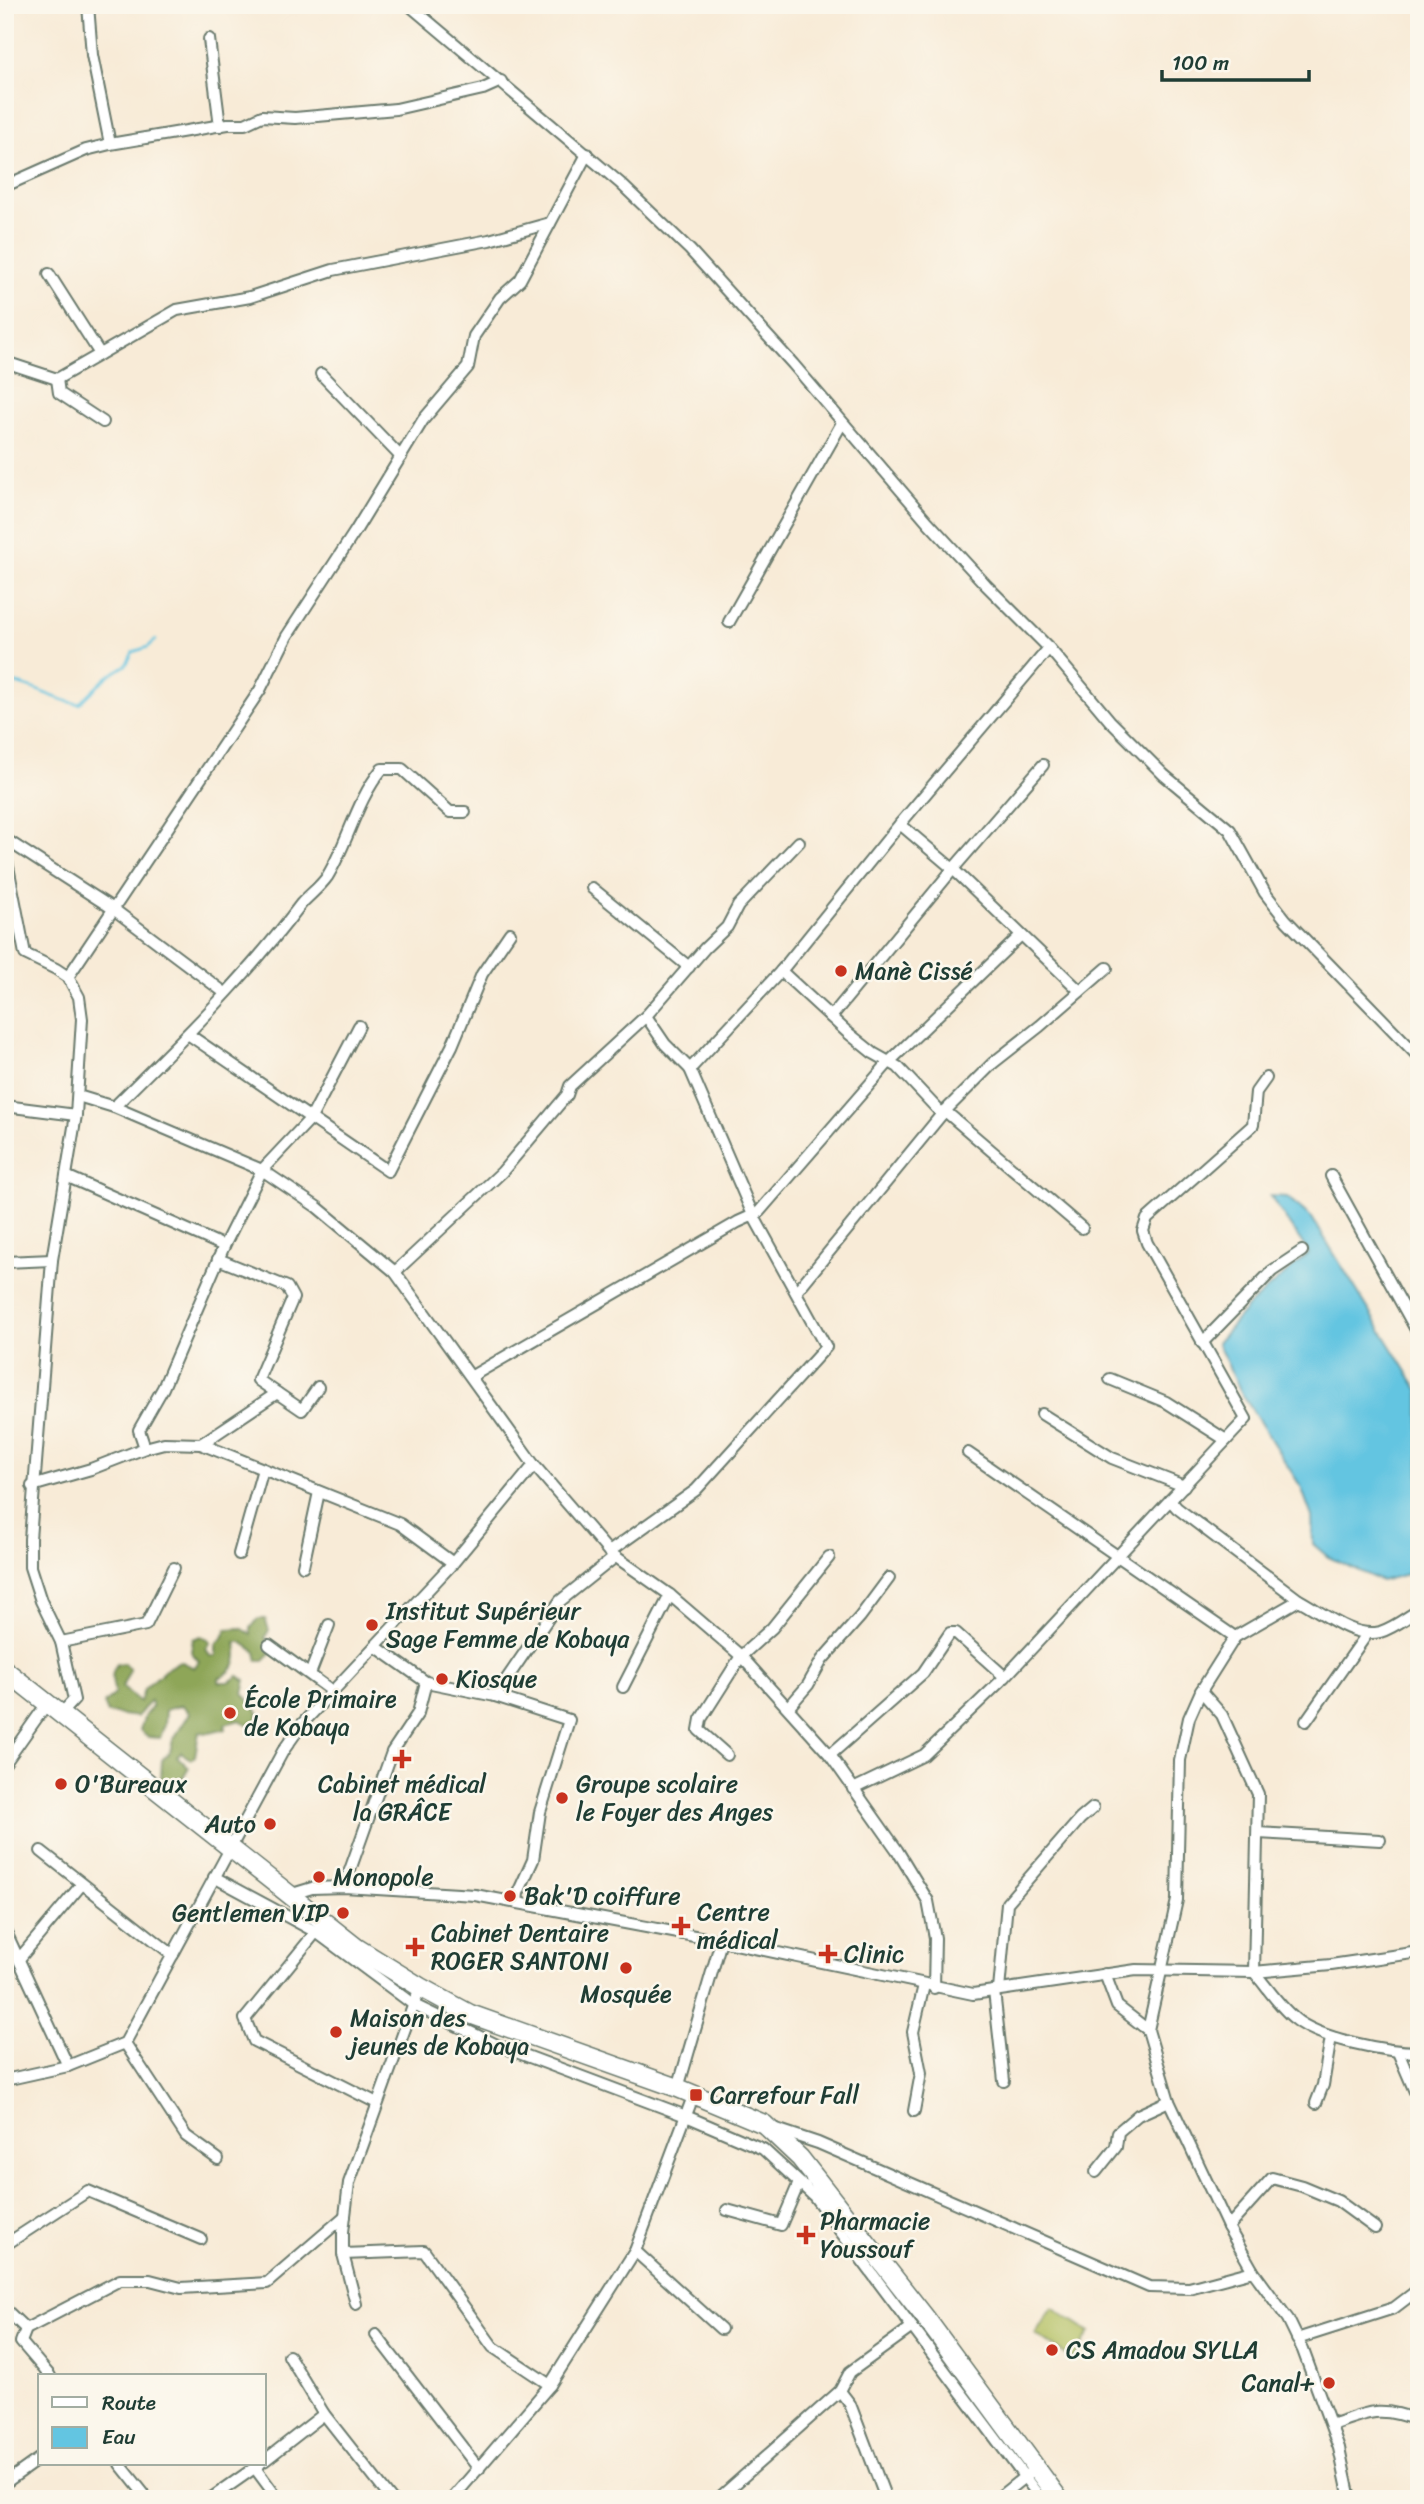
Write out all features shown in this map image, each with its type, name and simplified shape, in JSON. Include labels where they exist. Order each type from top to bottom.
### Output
[{"type":"main road","points":[[5,1670],[357,1948],[420,1987],[470,2014],[686,2091],[764,2124],[800,2158],[819,2193],[925,2317],[987,2414],[1030,2472],[1059,2499]]},
{"type":"street","points":[[88,5],[92,55],[110,144]]},
{"type":"street","points":[[409,5],[587,154],[690,250],[978,576],[1049,648],[1135,748],[1230,830],[1265,893],[1286,920],[1419,1057]]},
{"type":"street","points":[[209,38],[220,126]]},
{"type":"street","points":[[5,186],[86,150],[110,144],[245,124],[262,116],[295,118],[396,109],[483,89],[501,81]]},
{"type":"street","points":[[68,977],[260,690],[286,636],[423,420],[468,367],[474,336],[500,298],[520,279],[587,154]]},
{"type":"street","points":[[5,362],[57,379],[177,310],[250,297],[333,270],[489,240],[550,223]]},
{"type":"street","points":[[49,274],[100,354]]},
{"type":"street","points":[[321,374],[401,457]]},
{"type":"street","points":[[57,379],[59,393],[103,422]]},
{"type":"street","points":[[729,622],[842,423]]},
{"type":"street","points":[[690,1069],[781,971],[900,824],[1049,648]]},
{"type":"street","points":[[831,1017],[1043,765]]},
{"type":"street","points":[[114,1107],[188,1034],[282,930],[309,894],[326,879],[369,785],[382,769],[402,769],[450,812],[465,812]]},
{"type":"street","points":[[900,824],[953,869],[1080,990]]},
{"type":"street","points":[[5,839],[112,908],[225,993]]},
{"type":"street","points":[[396,1272],[502,1172],[567,1095],[570,1086],[646,1016],[727,927],[738,906],[799,842]]},
{"type":"street","points":[[5,851],[25,954],[56,968],[68,977],[79,997],[82,1019],[76,1115],[52,1260],[32,1486],[30,1567],[41,1601],[61,1642],[74,1700],[55,1708],[5,1763]]},
{"type":"street","points":[[592,888],[689,967]]},
{"type":"street","points":[[188,1034],[388,1171],[452,1046],[482,974],[510,933]]},
{"type":"street","points":[[472,1376],[758,1213],[889,1062],[1021,935]]},
{"type":"street","points":[[796,1292],[943,1112],[993,1063],[1107,968]]},
{"type":"street","points":[[781,971],[873,1053],[898,1067],[943,1112],[1082,1227]]},
{"type":"street","points":[[495,1696],[560,1601],[612,1554],[696,1490],[826,1347],[753,1215],[690,1069],[665,1044],[646,1016]]},
{"type":"street","points":[[145,1448],[139,1430],[163,1388],[218,1259],[262,1170],[312,1118],[359,1026]]},
{"type":"street","points":[[853,1789],[924,1755],[1006,1677],[1117,1555],[1247,1419],[1202,1343],[1143,1231],[1147,1219],[1253,1125],[1256,1093],[1266,1078]]},
{"type":"street","points":[[78,1096],[114,1107],[262,1170],[317,1208],[396,1272],[534,1465],[612,1554],[670,1595],[741,1656],[830,1755],[898,1850],[928,1901],[935,1938],[929,1987],[913,2032],[920,2073],[914,2111]]},
{"type":"street","points":[[5,1106],[76,1115]]},
{"type":"street","points":[[66,1176],[224,1246]]},
{"type":"street","points":[[1331,1176],[1419,1335]]},
{"type":"street","points":[[1202,1343],[1272,1271],[1303,1251]]},
{"type":"street","points":[[218,1259],[287,1287],[293,1298],[258,1380],[302,1410],[318,1387]]},
{"type":"street","points":[[5,1262],[52,1260]]},
{"type":"street","points":[[1110,1379],[1166,1402],[1226,1440]]},
{"type":"street","points":[[201,1444],[277,1393]]},
{"type":"street","points":[[1042,1414],[1112,1458],[1184,1486]]},
{"type":"street","points":[[32,1486],[91,1469],[164,1443],[201,1444],[400,1524],[453,1563]]},
{"type":"street","points":[[968,1453],[1235,1637]]},
{"type":"street","points":[[5,2080],[68,2066],[125,2043],[283,1751],[302,1724],[453,1563],[534,1465]]},
{"type":"street","points":[[239,1554],[263,1469]]},
{"type":"street","points":[[303,1566],[319,1492]]},
{"type":"street","points":[[1170,1500],[1299,1600],[1353,1630],[1367,1634],[1382,1632],[1417,1615]]},
{"type":"street","points":[[727,1755],[699,1730],[701,1719],[741,1656],[772,1628],[829,1557]]},
{"type":"street","points":[[61,1642],[146,1625],[174,1568]]},
{"type":"street","points":[[789,1707],[808,1685],[822,1660],[860,1617],[889,1578]]},
{"type":"street","points":[[623,1687],[670,1595]]},
{"type":"street","points":[[1299,1600],[1235,1637],[1201,1691],[1189,1718],[1180,1760],[1177,1900],[1148,2030],[1169,2101],[1228,2227],[1253,2271],[1288,2319],[1297,2339],[1339,2448],[1350,2499]]},
{"type":"street","points":[[310,1675],[329,1625]]},
{"type":"street","points":[[830,1755],[923,1673],[950,1633],[956,1633],[1006,1677]]},
{"type":"street","points":[[1306,1721],[1367,1634]]},
{"type":"street","points":[[269,1645],[332,1691]]},
{"type":"street","points":[[375,1646],[426,1682],[495,1696],[569,1720],[540,1812],[533,1860],[518,1893],[517,1903]]},
{"type":"street","points":[[344,1887],[365,1834],[376,1792],[388,1762],[418,1713],[426,1682]]},
{"type":"street","points":[[1201,1691],[1222,1715],[1258,1794],[1254,1972],[1294,2019],[1331,2037],[1398,2052],[1419,2052]]},
{"type":"street","points":[[1004,2081],[997,1990],[1007,1903],[1080,1819],[1093,1808]]},
{"type":"street","points":[[1258,1833],[1380,1840]]},
{"type":"street","points":[[41,1851],[173,1955]]},
{"type":"street","points":[[214,1877],[316,1932],[414,2005],[495,2044],[687,2116],[763,2149],[805,2186],[819,2193],[912,2327],[987,2414]]},
{"type":"street","points":[[19,1959],[82,1884]]},
{"type":"street","points":[[289,1895],[312,1888],[344,1887],[475,1895],[722,1941],[929,1987],[973,1994],[1136,1970],[1254,1972],[1331,1965],[1419,1952]]},
{"type":"street","points":[[5,1930],[68,2066]]},
{"type":"street","points":[[316,1932],[245,2019],[254,2041],[377,2103]]},
{"type":"street","points":[[452,2499],[550,2385],[635,2251],[687,2116],[686,2091],[722,1941]]},
{"type":"street","points":[[1105,1973],[1117,2006],[1148,2030]]},
{"type":"street","points":[[356,2304],[343,2254],[349,2183],[420,1987]]},
{"type":"street","points":[[1316,2103],[1323,2085],[1331,2037]]},
{"type":"street","points":[[125,2043],[186,2136],[218,2159]]},
{"type":"street","points":[[1398,2052],[1419,2101]]},
{"type":"street","points":[[1096,2172],[1116,2147],[1118,2132],[1138,2115],[1169,2101]]},
{"type":"street","points":[[764,2124],[830,2148],[1149,2287],[1189,2288],[1253,2271]]},
{"type":"street","points":[[1228,2227],[1272,2178],[1302,2186],[1338,2201],[1375,2228]]},
{"type":"street","points":[[727,2210],[781,2225],[799,2185],[805,2186]]},
{"type":"street","points":[[5,2245],[88,2192],[201,2239]]},
{"type":"street","points":[[48,2374],[20,2342],[26,2329],[120,2280],[150,2280],[180,2288],[267,2283],[345,2216]]},
{"type":"street","points":[[343,2254],[424,2251],[493,2347],[550,2385]]},
{"type":"street","points":[[635,2251],[721,2329]]},
{"type":"street","points":[[1297,2339],[1394,2308],[1419,2289]]},
{"type":"street","points":[[5,2309],[26,2329]]},
{"type":"street","points":[[718,2499],[839,2391],[850,2372],[912,2327]]},
{"type":"street","points":[[376,2335],[479,2469]]},
{"type":"street","points":[[289,2356],[324,2414],[391,2499]]},
{"type":"street","points":[[839,2391],[850,2404],[886,2499]]},
{"type":"street","points":[[1331,2425],[1371,2411],[1395,2411],[1419,2421]]},
{"type":"street","points":[[266,2459],[324,2414]]},
{"type":"street","points":[[5,2483],[38,2459]]},
{"type":"street","points":[[122,2466],[144,2495],[129,2499]]},
{"type":"street","points":[[211,2499],[257,2466]]},
{"type":"street","points":[[261,2466],[278,2499]]},
{"type":"street","points":[[998,2499],[1030,2472],[1041,2499]]},
{"type":"green space","points":[[258,1619],[265,1619],[269,1630],[265,1637],[272,1650],[264,1661],[258,1661],[256,1652],[241,1642],[236,1642],[235,1664],[219,1678],[219,1682],[229,1682],[238,1676],[246,1680],[243,1693],[258,1712],[258,1719],[247,1725],[240,1720],[225,1724],[226,1729],[210,1733],[199,1732],[195,1756],[191,1760],[181,1752],[177,1756],[189,1768],[183,1778],[167,1781],[161,1778],[162,1760],[170,1752],[173,1740],[190,1713],[182,1705],[166,1710],[160,1738],[148,1737],[140,1730],[145,1715],[152,1707],[150,1701],[137,1717],[108,1713],[104,1704],[115,1693],[112,1678],[115,1667],[124,1663],[130,1670],[122,1687],[140,1702],[144,1689],[166,1669],[180,1661],[194,1668],[199,1661],[191,1652],[193,1639],[201,1636],[208,1639],[210,1643],[206,1649],[210,1656],[216,1656],[216,1644],[227,1629],[241,1628],[251,1634],[251,1628]]},
{"type":"green space","points":[[1052,2308],[1090,2332],[1073,2359],[1035,2334]]},
{"type":"water","points":[[1270,1196],[1287,1197],[1312,1218],[1419,1391],[1419,1571],[1381,1581],[1328,1557],[1313,1544],[1312,1517],[1301,1487],[1242,1394],[1217,1343],[1248,1306],[1309,1253]]},
{"type":"waterway","points":[[5,682],[79,704],[107,677],[126,665],[133,652],[148,647],[156,640]]},
{"type":"place","name":"Manè Cissé","points":[[841,971]]},
{"type":"place","name":"Institut Supérieur Sage Femme de Kobaya","points":[[372,1625]]},
{"type":"place","name":"Kiosque","points":[[442,1679]]},
{"type":"place","name":"École Primaire de Kobaya","points":[[230,1713]]},
{"type":"place","name":"Cabinet médical la GRÂCE","points":[[402,1759]]},
{"type":"place","name":"O'Bureaux","points":[[61,1784]]},
{"type":"place","name":"Groupe scolaire le Foyer des Anges","points":[[562,1798]]},
{"type":"place","name":"Auto","points":[[270,1824]]},
{"type":"place","name":"Monopole","points":[[319,1877]]},
{"type":"place","name":"Bak'D coiffure","points":[[510,1896]]},
{"type":"place","name":"Gentlemen VIP","points":[[343,1913]]},
{"type":"place","name":"Centre médical","points":[[681,1926]]},
{"type":"place","name":"Cabinet Dentaire ROGER SANTONI","points":[[415,1947]]},
{"type":"place","name":"Clinic","points":[[828,1954]]},
{"type":"place","name":"Mosquée","points":[[626,1968]]},
{"type":"place","name":"Maison des jeunes de Kobaya","points":[[336,2032]]},
{"type":"place","name":"Carrefour Fall","points":[[696,2095]]},
{"type":"place","name":"Pharmacie Youssouf","points":[[806,2235]]},
{"type":"place","name":"CS Amadou SYLLA","points":[[1052,2350]]},
{"type":"place","name":"Canal+","points":[[1329,2383]]}]
